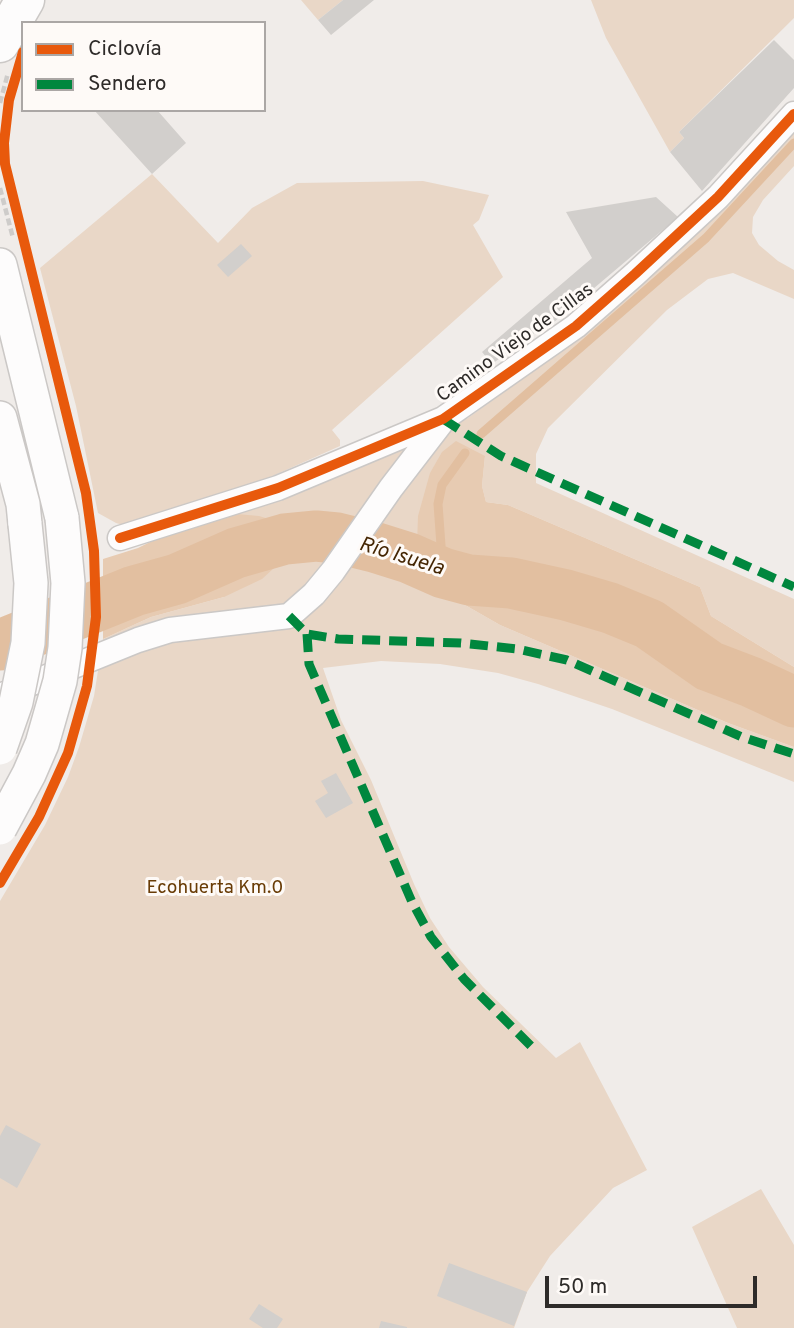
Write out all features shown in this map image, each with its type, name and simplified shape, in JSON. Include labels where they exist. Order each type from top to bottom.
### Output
[{"type":"main road","points":[[9,54],[25,0]]},
{"type":"main road","points":[[0,828],[33,764],[60,681],[65,648],[68,583],[62,518],[12,255]]},
{"type":"main road","points":[[0,418],[23,504],[31,583],[28,643],[16,702],[0,748]]},
{"type":"street","name":"Camino Viejo de Cillas","points":[[120,538],[278,488],[443,419],[576,326],[626,283],[718,197],[794,114]]},
{"type":"street","points":[[0,695],[170,630],[289,616],[314,594],[333,571],[443,419]]},
{"type":"path","points":[[8,110],[9,54]]},
{"type":"path","points":[[8,183],[12,255]]},
{"type":"green space","points":[[301,0],[343,0],[318,20]]},
{"type":"green space","points":[[591,0],[794,0],[794,18],[679,132],[684,138],[670,152],[606,38]]},
{"type":"green space","name":"Ecohuerta Km.0","points":[[794,128],[794,166],[763,200],[753,217],[752,233],[759,245],[794,270],[794,299],[733,273],[708,279],[667,310],[548,428],[536,454],[536,483],[794,599],[794,667],[711,616],[700,587],[508,505],[486,502],[482,486],[485,456],[417,544],[422,587],[465,605],[500,625],[728,723],[794,747],[794,782],[612,709],[498,673],[440,664],[381,661],[323,668],[341,720],[371,780],[430,918],[449,947],[483,987],[556,1058],[580,1042],[647,1170],[613,1188],[550,1256],[527,1292],[514,1328],[0,1328],[0,901],[45,825],[68,777],[94,696],[103,639],[151,617],[224,597],[226,513],[336,477],[468,418],[520,380]]},
{"type":"green space","points":[[152,174],[218,243],[252,208],[297,183],[423,181],[489,195],[479,220],[473,225],[503,277],[332,430],[340,440],[340,446],[223,498],[123,525],[116,523],[98,513],[76,406],[40,268]]},
{"type":"green space","points":[[761,1189],[794,1245],[794,1328],[737,1328],[692,1227]]},
{"type":"shaded area","points":[[456,441],[485,456],[482,486],[486,502],[508,505],[700,587],[711,616],[794,667],[794,747],[728,723],[500,625],[465,605],[422,586],[417,544],[418,516],[430,473],[442,452]]},
{"type":"shaded area","points":[[226,513],[259,516],[285,524],[274,568],[262,579],[224,597],[151,617],[103,639],[103,559]]},
{"type":"building","points":[[343,0],[374,0],[331,35],[318,20]]},
{"type":"building","points":[[774,40],[794,60],[794,88],[702,191],[670,152],[684,138],[679,132]]},
{"type":"building","points":[[96,112],[159,112],[186,143],[152,174]]},
{"type":"building","points":[[656,197],[678,217],[554,322],[552,320],[492,364],[482,352],[592,258],[566,212]]},
{"type":"building","points":[[241,244],[252,256],[228,277],[217,265]]},
{"type":"building","points":[[336,773],[353,803],[326,818],[315,801],[328,793],[321,781]]},
{"type":"building","points":[[6,1125],[41,1144],[17,1188],[0,1178],[0,1136]]},
{"type":"building","points":[[449,1263],[527,1292],[514,1326],[437,1296]]},
{"type":"building","points":[[259,1304],[283,1319],[277,1328],[263,1328],[249,1319]]},
{"type":"building","points":[[381,1321],[407,1327],[407,1328],[379,1328]]},
{"type":"waterway","points":[[481,434],[706,238],[794,143]]},
{"type":"waterway","points":[[443,573],[438,504],[442,485],[465,453]]},
{"type":"waterway","name":"Río Isuela","points":[[0,645],[134,591],[177,579],[236,553],[285,539],[316,536],[374,547],[469,580],[511,583],[610,608],[649,624],[709,666],[794,702]]},
{"type":"marked path","points":[[443,419],[501,456],[794,587]]},
{"type":"marked path","points":[[289,616],[307,634],[338,639],[461,643],[517,649],[567,660],[742,737],[794,754]]},
{"type":"marked path","points":[[307,634],[309,664],[412,902],[431,937],[464,979],[533,1048]]},
{"type":"cycle path","points":[[0,883],[39,817],[68,753],[87,686],[96,617],[94,551],[86,493],[5,164],[4,143],[9,100],[21,59]]},
{"type":"cycle path","points":[[120,538],[278,488],[443,419],[576,326],[718,197],[794,114]]}]
